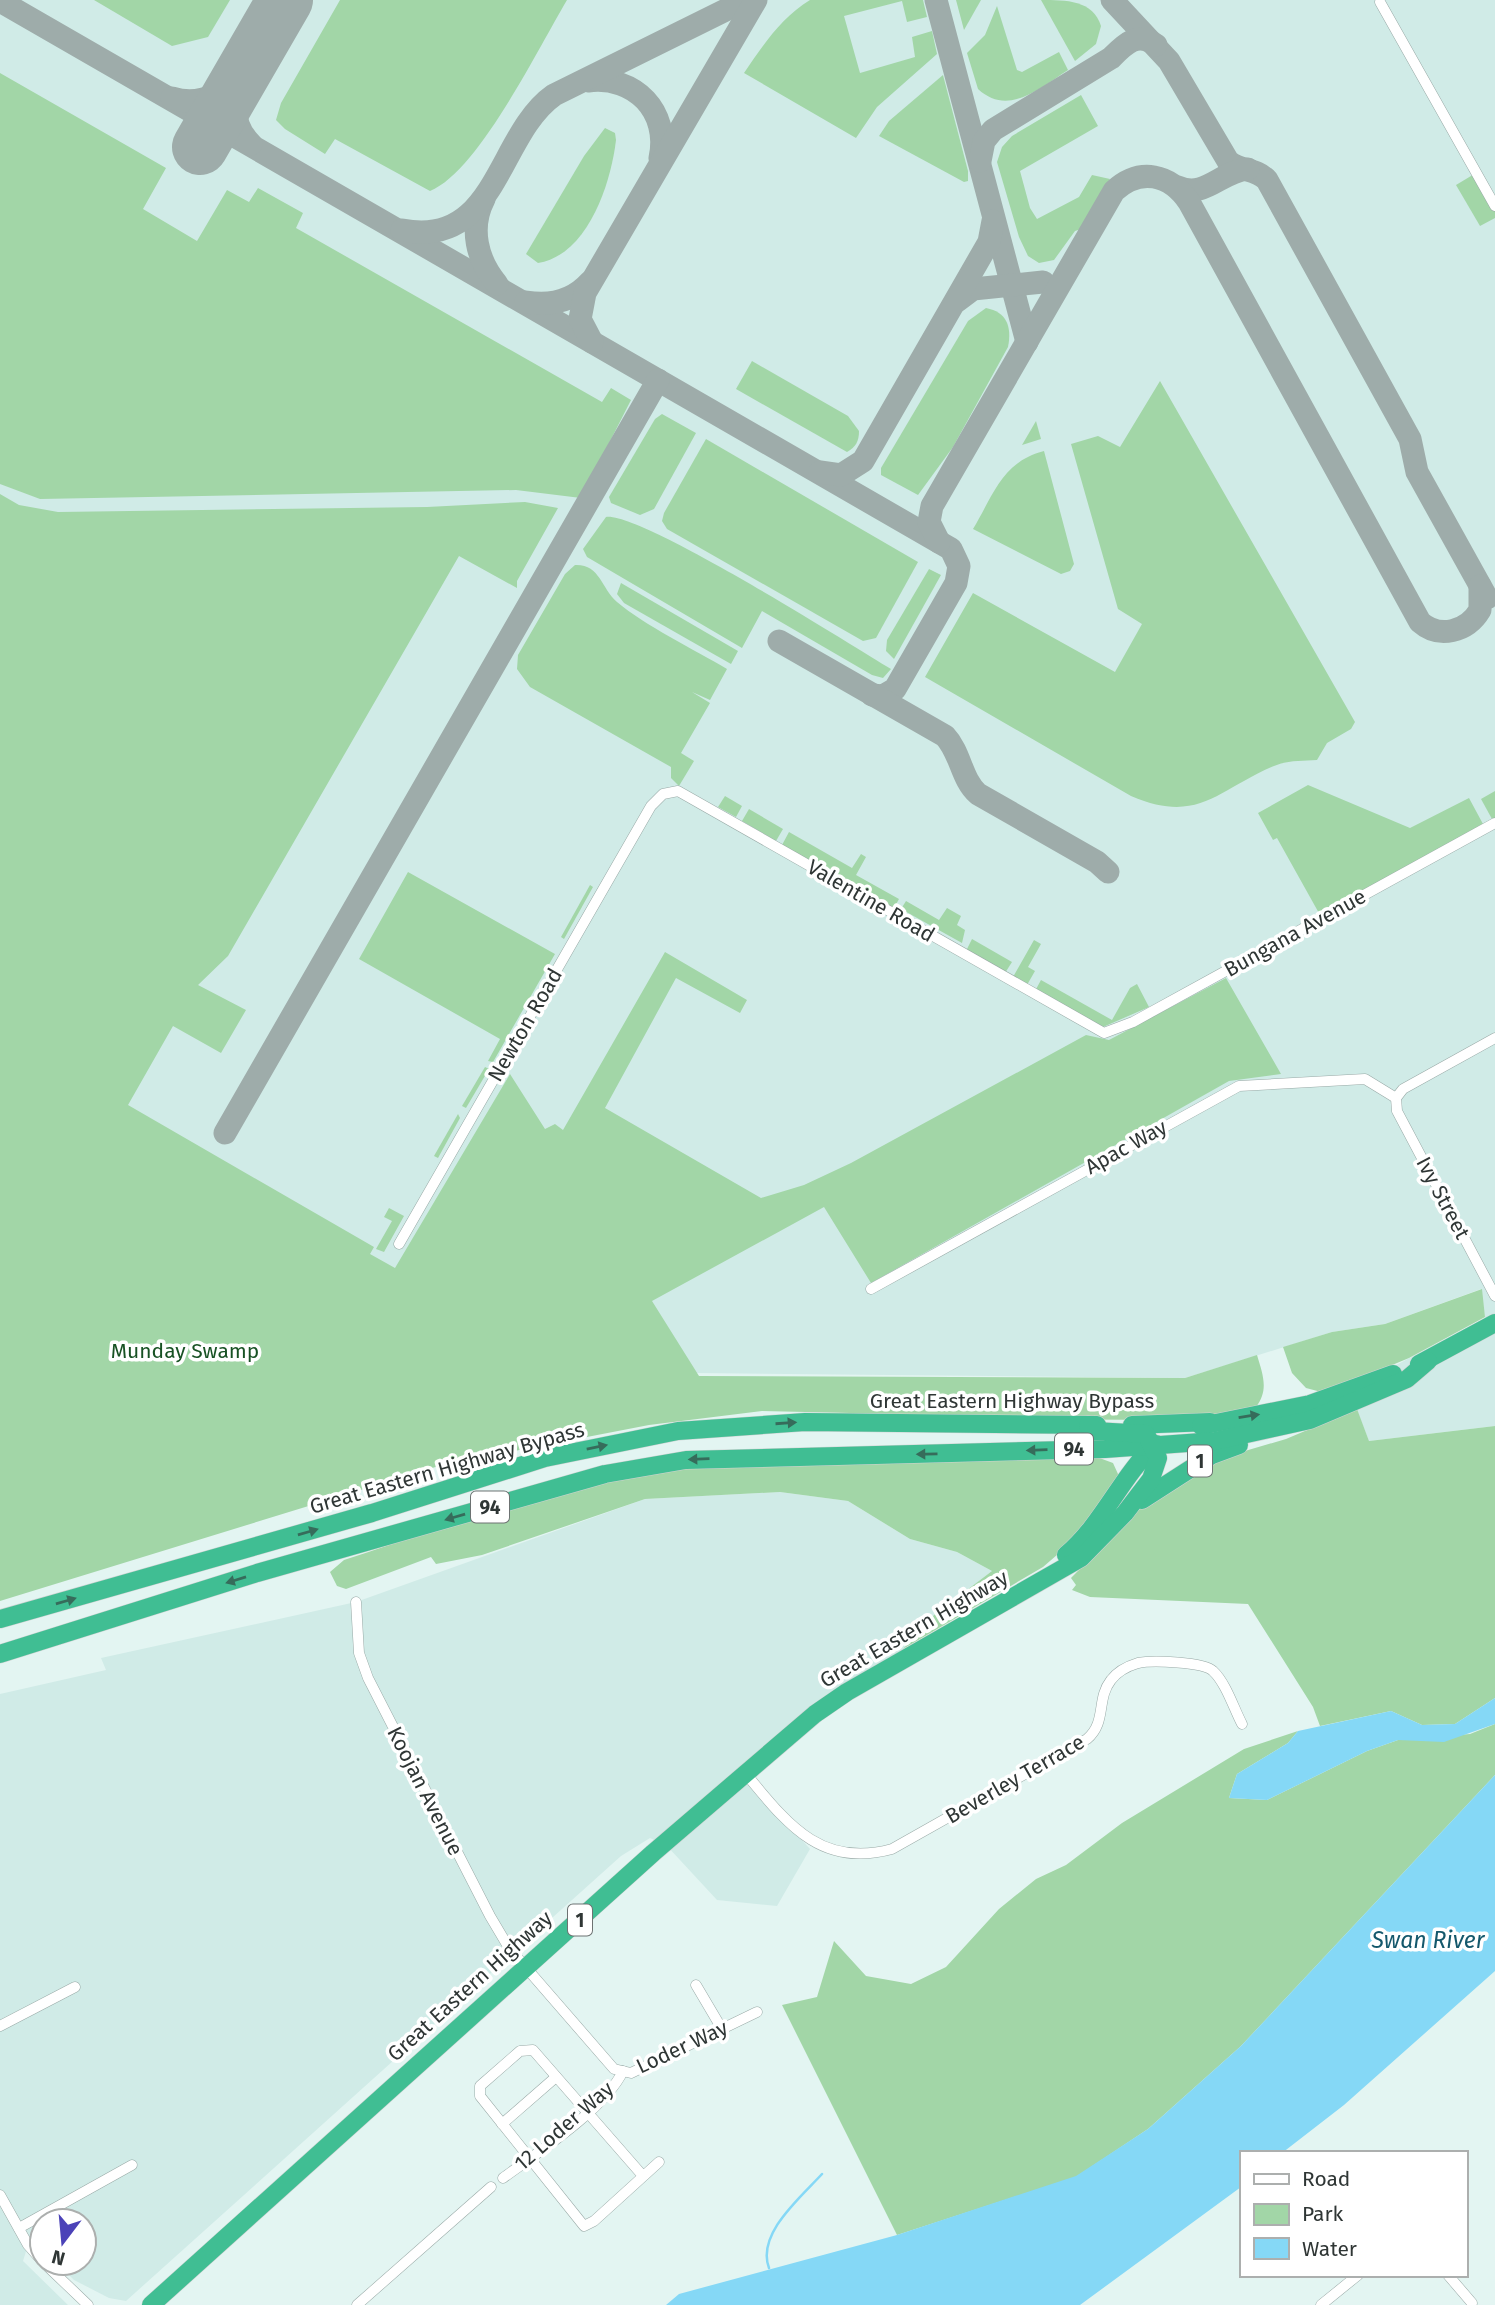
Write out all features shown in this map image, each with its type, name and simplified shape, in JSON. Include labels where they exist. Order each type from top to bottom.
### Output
[{"type":"highway","name":"Great Eastern Highway","points":[[1154,1447],[1215,1441],[1285,1428],[1397,1383],[1428,1361],[1495,1323]]},
{"type":"highway","name":"Great Eastern Highway","points":[[1042,1581],[1076,1547],[1154,1447],[1169,1435],[1210,1422],[1310,1404],[1428,1361]]},
{"type":"highway","name":"Great Eastern Highway Bypass","points":[[0,1619],[372,1513],[545,1458],[678,1431],[805,1422],[1088,1425],[1210,1422]]},
{"type":"highway","points":[[1088,1425],[1095,1431],[1146,1434],[1154,1447]]},
{"type":"highway","name":"1","points":[[1125,1513],[1165,1483],[1212,1455],[1285,1428]]},
{"type":"highway","name":"Great Eastern Highway","points":[[155,2304],[525,1968],[830,1703],[1081,1558],[1125,1513],[1157,1466],[1154,1447]]},
{"type":"highway","name":"94","points":[[0,1654],[257,1573],[605,1474],[686,1460],[1154,1447]]},
{"type":"highway","points":[[1105,1449],[1122,1457],[1128,1468],[1126,1482]]},
{"type":"street","points":[[1380,2],[1495,206]]},
{"type":"street","name":"Valentine Road","points":[[651,806],[663,794],[678,791],[1093,1029]]},
{"type":"street","name":"Newton Road","points":[[399,1244],[651,806]]},
{"type":"street","name":"Bungana Avenue","points":[[1093,1029],[1104,1033],[1123,1027],[1495,822]]},
{"type":"street","points":[[1396,1098],[1403,1089],[1495,1038]]},
{"type":"street","name":"Apac Way","points":[[871,1289],[1239,1086],[1365,1079],[1396,1098]]},
{"type":"street","name":"Ivy Street","points":[[1396,1098],[1397,1111],[1495,1296]]},
{"type":"street","name":"Koojan Avenue","points":[[356,1602],[359,1653],[368,1678],[490,1916],[525,1968]]},
{"type":"street","name":"Beverley Terrace","points":[[746,1774],[790,1826],[805,1839],[836,1850],[880,1852],[931,1828],[1087,1739],[1096,1731],[1101,1718],[1105,1689],[1111,1678],[1141,1662],[1203,1665],[1214,1672],[1242,1724]]},
{"type":"street","name":"Loder Way","points":[[525,1968],[614,2069],[631,2073],[757,2012]]},
{"type":"street","points":[[696,1984],[722,2029]]},
{"type":"street","points":[[0,2026],[75,1987]]},
{"type":"street","points":[[643,2176],[528,2049],[520,2051],[480,2086],[478,2092],[502,2124],[577,2220],[586,2226],[659,2162]]},
{"type":"street","name":"12 Loder Way","points":[[503,2178],[530,2159],[615,2087],[623,2071]]},
{"type":"street","points":[[502,2124],[556,2077]]},
{"type":"street","points":[[19,2228],[132,2165]]},
{"type":"street","points":[[357,2305],[491,2187]]},
{"type":"street","points":[[0,2195],[28,2241]]},
{"type":"street","points":[[59,2277],[88,2305]]},
{"type":"street","points":[[1321,2305],[1356,2277]]},
{"type":"street","points":[[1450,2277],[1472,2303]]},
{"type":"shaded area","points":[[0,0],[1495,0],[1495,1426],[1369,1441],[1349,1390],[1485,1318],[1481,1289],[1385,1324],[1332,1332],[1185,1378],[697,1373],[609,1405],[100,1110],[0,799]]},
{"type":"shaded area","points":[[780,1492],[848,1501],[910,1539],[957,1552],[992,1571],[934,1615],[880,1675],[744,1776],[810,1849],[777,1906],[717,1900],[667,1846],[650,1838],[621,1856],[126,2301],[109,2298],[71,2277],[98,2277],[98,2207],[28,2207],[28,2245],[23,2261],[28,2266],[28,2277],[39,2277],[68,2305],[0,2305],[0,1694],[106,1670],[101,1658],[356,1602],[645,1499]]},
{"type":"green space","points":[[94,0],[230,0],[208,37],[172,46]]},
{"type":"green space","points":[[340,0],[567,0],[487,135],[449,179],[430,191],[335,139],[325,154],[285,129],[276,120],[281,103]]},
{"type":"green space","points":[[810,0],[923,0],[927,17],[907,22],[902,1],[844,16],[860,73],[915,57],[912,37],[932,31],[937,54],[877,107],[856,138],[744,73],[781,24]]},
{"type":"green space","points":[[956,0],[981,0],[964,30]]},
{"type":"green space","points":[[1041,0],[1069,1],[1092,11],[1101,26],[1096,44],[1075,61]]},
{"type":"green space","points":[[997,6],[1017,70],[1022,72],[1059,52],[1068,70],[1024,97],[1012,100],[989,97],[978,89],[967,53],[985,35]]},
{"type":"green space","points":[[0,73],[166,168],[143,209],[197,241],[227,190],[249,202],[258,188],[303,213],[296,228],[602,402],[611,388],[631,400],[581,498],[516,490],[40,499],[0,484]]},
{"type":"green space","points":[[943,75],[968,171],[968,181],[964,182],[879,136],[889,121]]},
{"type":"green space","points":[[1081,95],[1098,126],[1020,171],[1030,208],[1037,219],[1079,197],[1092,175],[1110,179],[1081,229],[1075,231],[1054,260],[1039,263],[1028,256],[1019,237],[997,162],[1002,147],[1012,136]]},
{"type":"green space","points":[[605,128],[615,133],[616,140],[609,176],[594,215],[571,246],[556,257],[538,263],[526,254],[584,156]]},
{"type":"green space","points":[[1476,173],[1495,206],[1495,218],[1480,226],[1456,185]]},
{"type":"green space","points":[[986,308],[999,313],[1006,322],[1009,333],[1008,347],[953,447],[918,495],[881,475],[881,468],[968,321]]},
{"type":"green space","points":[[752,361],[848,416],[859,431],[855,446],[847,452],[736,389]]},
{"type":"green space","points":[[1160,381],[1355,722],[1351,729],[1327,743],[1317,760],[1279,764],[1207,801],[1174,807],[1131,796],[925,677],[973,593],[1115,672],[1142,624],[1118,609],[1071,444],[1098,436],[1120,447]]},
{"type":"green space","points":[[662,414],[696,433],[654,509],[640,515],[611,503],[609,497],[655,419]]},
{"type":"green space","points":[[1036,421],[1041,439],[1022,445]]},
{"type":"green space","points":[[706,439],[918,562],[876,638],[863,641],[667,529],[662,521],[664,513]]},
{"type":"green space","points":[[1044,451],[1074,564],[1070,571],[1061,574],[973,529],[1009,471],[1030,456]]},
{"type":"green space","name":"Munday Swamp","points":[[0,494],[19,505],[58,512],[427,507],[525,502],[558,508],[517,581],[517,588],[459,556],[228,956],[198,985],[246,1010],[221,1053],[173,1026],[128,1105],[374,1247],[370,1254],[395,1268],[510,1074],[545,1129],[555,1124],[563,1130],[665,952],[747,1000],[740,1013],[676,978],[605,1108],[761,1198],[804,1185],[851,1163],[1086,1035],[1109,1040],[1226,978],[1281,1074],[1229,1081],[871,1283],[824,1207],[652,1301],[699,1376],[1185,1378],[1257,1355],[1264,1388],[1256,1407],[1181,1420],[989,1419],[981,1416],[762,1411],[649,1425],[442,1465],[0,1601]]},
{"type":"green space","points":[[606,517],[627,521],[700,556],[891,669],[883,678],[872,675],[762,611],[742,648],[587,557],[583,549]]},
{"type":"green space","points":[[575,565],[590,568],[617,602],[628,611],[727,669],[710,700],[692,692],[710,703],[681,753],[694,761],[679,786],[671,778],[671,767],[530,687],[517,669],[518,655],[565,574]]},
{"type":"green space","points":[[929,569],[941,575],[894,659],[886,651],[887,640]]},
{"type":"green space","points":[[621,583],[738,651],[731,664],[624,603],[617,594]]},
{"type":"green space","points":[[1308,785],[1410,828],[1469,798],[1483,824],[1320,915],[1277,838],[1273,840],[1258,813]]},
{"type":"green space","points":[[1495,791],[1495,818],[1492,819],[1481,799]]},
{"type":"green space","points":[[725,796],[742,806],[736,817],[718,807]]},
{"type":"green space","points":[[749,809],[783,829],[776,841],[742,821]]},
{"type":"green space","points":[[789,832],[852,868],[861,854],[866,857],[856,875],[899,899],[894,908],[782,845]]},
{"type":"green space","points":[[408,872],[555,954],[493,1062],[488,1061],[500,1039],[359,959]]},
{"type":"green space","points":[[590,885],[593,887],[564,939],[561,937]]},
{"type":"green space","points":[[906,901],[939,920],[947,908],[961,916],[957,925],[965,930],[962,943],[901,909]]},
{"type":"green space","points":[[972,939],[1012,962],[1005,973],[966,951]]},
{"type":"green space","points":[[1034,940],[1041,944],[1028,967],[1035,971],[1027,985],[1013,977]]},
{"type":"green space","points":[[1041,980],[1112,1020],[1130,988],[1137,984],[1149,1007],[1103,1027],[1035,991]]},
{"type":"green space","points":[[485,1067],[489,1069],[466,1108],[462,1106]]},
{"type":"green space","points":[[458,1114],[460,1118],[438,1158],[434,1156]]},
{"type":"green space","points":[[389,1208],[404,1216],[384,1252],[376,1249],[392,1221],[384,1217]]},
{"type":"green space","points":[[1482,1289],[1485,1317],[1409,1358],[1325,1393],[1306,1388],[1292,1373],[1283,1347],[1332,1332],[1385,1324]]},
{"type":"green space","points":[[1357,1409],[1369,1441],[1495,1426],[1495,1698],[1455,1724],[1422,1725],[1391,1711],[1320,1726],[1313,1707],[1248,1604],[1090,1597],[1072,1590],[1076,1585],[1071,1578],[1135,1513],[1171,1484],[1211,1461],[1286,1439]]},
{"type":"green space","points":[[1094,1456],[1113,1463],[1118,1474],[1118,1486],[1079,1536],[1043,1567],[903,1649],[934,1615],[992,1571],[957,1552],[910,1539],[848,1501],[780,1492],[645,1499],[482,1555],[436,1564],[431,1557],[346,1589],[337,1586],[330,1572],[344,1560],[480,1513],[549,1492],[618,1477],[677,1469],[796,1461]]},
{"type":"green space","points":[[1495,1724],[1495,1775],[1241,2046],[1148,2129],[1076,2177],[897,2235],[782,2005],[817,1997],[834,1941],[866,1976],[911,1984],[946,1967],[999,1909],[1036,1879],[1066,1865],[1122,1823],[1244,1749],[1298,1731],[1288,1743],[1237,1774],[1229,1798],[1267,1800],[1367,1751],[1398,1740],[1470,1734]]},
{"type":"water","points":[[1495,1698],[1495,1724],[1444,1742],[1398,1740],[1367,1751],[1267,1800],[1229,1798],[1237,1774],[1288,1743],[1298,1731],[1391,1711],[1422,1725],[1455,1724]]},
{"type":"water","name":"Swan River","points":[[1495,1775],[1495,1971],[1344,2105],[1285,2151],[1240,2151],[1240,2188],[1080,2305],[666,2305],[679,2294],[897,2235],[1076,2176],[1148,2129],[1241,2046]]},
{"type":"waterway","points":[[769,2268],[767,2255],[775,2229],[822,2174]]},
{"type":"taxiway","points":[[402,230],[433,231],[458,223],[477,206],[535,113],[554,95],[746,0]]},
{"type":"taxiway","points":[[592,342],[580,319],[585,293],[756,0]]},
{"type":"taxiway","points":[[936,0],[1027,342]]},
{"type":"taxiway","points":[[1112,0],[1169,61],[1228,161],[1267,180],[1410,439],[1417,472],[1487,598]]},
{"type":"taxiway","points":[[0,1],[951,549],[959,566],[956,583],[895,689],[883,696],[872,695]]},
{"type":"taxiway","points":[[980,161],[984,141],[993,130],[1111,58],[1132,41],[1143,39],[1156,45]]},
{"type":"taxiway","points":[[172,98],[195,101],[205,99],[232,83],[247,66]]},
{"type":"taxiway","points":[[244,73],[237,91],[235,110],[239,128],[251,144]]},
{"type":"taxiway","points":[[588,81],[620,84],[645,100],[660,126],[660,158]]},
{"type":"taxiway","points":[[1178,187],[1197,190],[1229,174],[1248,169]]},
{"type":"taxiway","points":[[939,542],[929,522],[932,506],[1114,191],[1134,179],[1154,177],[1173,185],[1189,202],[1420,622],[1444,631],[1452,631],[1468,624],[1480,610],[1480,586]]},
{"type":"taxiway","points":[[484,199],[477,221],[477,243],[484,265],[497,284]]},
{"type":"taxiway","points":[[820,472],[841,475],[863,461],[989,242],[993,221]]},
{"type":"taxiway","points":[[526,302],[561,301],[576,294],[590,282]]},
{"type":"taxiway","points":[[957,301],[973,289],[1043,282]]},
{"type":"taxiway","points":[[225,1133],[658,380]]},
{"type":"taxiway","points":[[779,641],[945,736],[955,750],[968,781],[978,794],[1097,862],[1108,872]]},
{"type":"runway","points":[[200,147],[285,0]]}]
